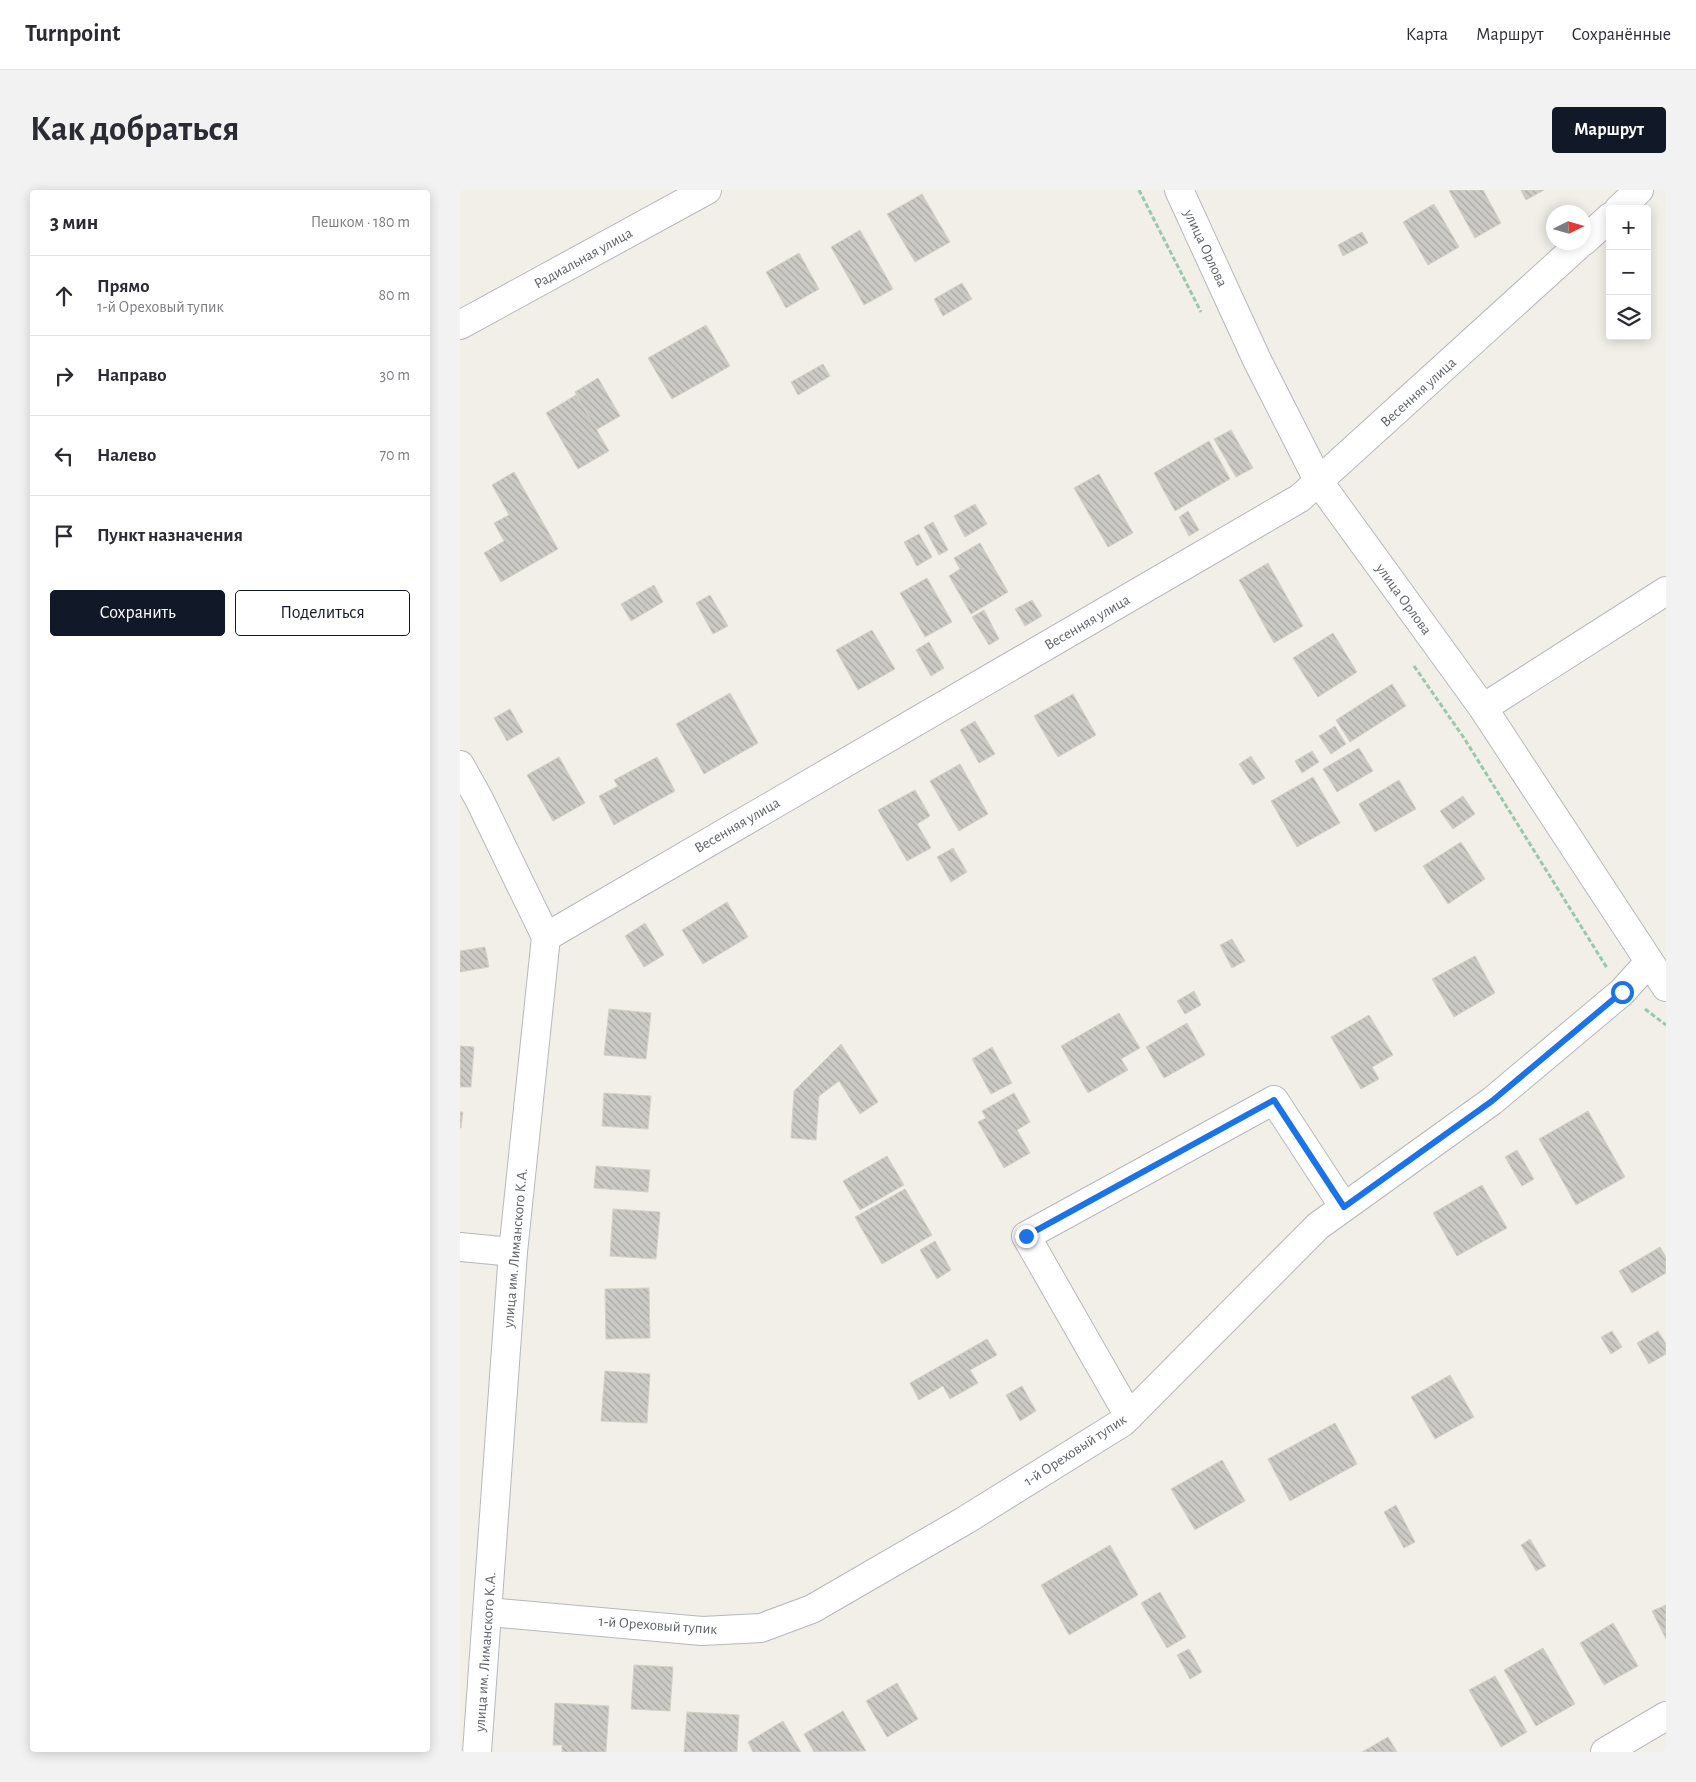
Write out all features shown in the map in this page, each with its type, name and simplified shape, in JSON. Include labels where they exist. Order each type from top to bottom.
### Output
[{"type":"street","name":"Радиальная улица","points":[[460,325],[707,190]]},
{"type":"street","name":"улица Орлова","points":[[1179,190],[1257,360],[1319,482],[1483,708],[1666,987]]},
{"type":"street","points":[[1623,205],[1639,190]]},
{"type":"street","name":"Весенняя улица","points":[[1591,235],[1606,221]]},
{"type":"street","name":"Весенняя улица","points":[[546,937],[1291,504],[1319,482],[1574,250]]},
{"type":"street","points":[[1483,708],[1666,591]]},
{"type":"street","points":[[460,764],[480,798],[546,937]]},
{"type":"street","name":"улица им. Лиманского К.А.","points":[[477,1752],[512,1252],[546,937]]},
{"type":"street","name":"1-й Ореховый тупик","points":[[488,1612],[702,1631],[761,1628],[812,1609],[964,1521],[1123,1422],[1318,1226],[1492,1101],[1622,992],[1649,962]]},
{"type":"street","points":[[1129,1416],[1026,1236],[1274,1100],[1344,1207]]},
{"type":"street","points":[[460,1247],[512,1252]]},
{"type":"street","points":[[1605,1752],[1666,1716]]},
{"type":"building","points":[[1483,190],[1501,223],[1475,238],[1449,191]]},
{"type":"building","points":[[1521,190],[1544,190],[1526,200]]},
{"type":"building","points":[[922,194],[950,242],[915,262],[887,214]]},
{"type":"building","points":[[1434,204],[1459,247],[1428,265],[1403,222]]},
{"type":"building","points":[[860,230],[893,289],[864,305],[831,247]]},
{"type":"building","points":[[1362,232],[1368,243],[1343,256],[1338,245]]},
{"type":"building","points":[[799,253],[819,289],[786,308],[766,272]]},
{"type":"building","points":[[962,283],[972,299],[943,316],[934,299]]},
{"type":"building","points":[[706,325],[730,366],[672,399],[648,358]]},
{"type":"building","points":[[823,364],[830,376],[798,395],[791,382]]},
{"type":"building","points":[[598,378],[620,416],[596,430],[575,392]]},
{"type":"building","points":[[576,395],[609,451],[578,469],[546,413]]},
{"type":"building","points":[[1231,430],[1253,468],[1236,477],[1214,439]]},
{"type":"building","points":[[1209,441],[1230,479],[1175,511],[1154,473]]},
{"type":"building","points":[[514,472],[558,549],[501,582],[484,553],[504,541],[494,523],[509,515],[492,485]]},
{"type":"building","points":[[1099,474],[1133,533],[1108,547],[1074,488]]},
{"type":"building","points":[[975,504],[987,524],[965,537],[954,516]]},
{"type":"building","points":[[1188,511],[1199,530],[1189,536],[1179,517]]},
{"type":"building","points":[[933,522],[948,550],[939,555],[924,527]]},
{"type":"building","points":[[919,534],[932,557],[917,566],[904,542]]},
{"type":"building","points":[[980,543],[1008,592],[971,614],[949,576],[960,569],[954,558]]},
{"type":"building","points":[[1268,563],[1303,626],[1274,643],[1239,580]]},
{"type":"building","points":[[927,578],[952,622],[925,637],[900,593]]},
{"type":"building","points":[[654,585],[663,602],[631,621],[621,604]]},
{"type":"building","points":[[710,595],[728,626],[713,634],[696,603]]},
{"type":"building","points":[[1032,600],[1042,616],[1025,626],[1015,609]]},
{"type":"building","points":[[984,610],[999,639],[989,645],[972,617]]},
{"type":"building","points":[[872,630],[895,669],[858,690],[836,650]]},
{"type":"building","points":[[1333,633],[1357,672],[1318,697],[1293,658]]},
{"type":"building","points":[[929,642],[944,668],[931,676],[916,650]]},
{"type":"building","points":[[1392,684],[1406,706],[1350,742],[1336,720]]},
{"type":"building","points":[[730,693],[758,743],[704,774],[676,724]]},
{"type":"building","points":[[1073,694],[1096,735],[1058,757],[1034,716]]},
{"type":"building","points":[[510,709],[523,732],[507,741],[494,718]]},
{"type":"building","points":[[975,721],[995,754],[979,763],[960,730]]},
{"type":"building","points":[[1335,726],[1346,744],[1331,754],[1319,736]]},
{"type":"building","points":[[1359,748],[1373,771],[1337,792],[1323,769]]},
{"type":"building","points":[[1312,751],[1319,762],[1302,773],[1295,761]]},
{"type":"building","points":[[1251,756],[1265,778],[1253,785],[1239,764]]},
{"type":"building","points":[[559,757],[585,803],[553,821],[527,775]]},
{"type":"building","points":[[657,757],[675,791],[614,825],[599,796],[618,786],[614,780]]},
{"type":"building","points":[[960,764],[988,814],[959,831],[930,781]]},
{"type":"building","points":[[1313,777],[1340,823],[1297,847],[1271,801]]},
{"type":"building","points":[[1399,780],[1416,809],[1375,832],[1359,804]]},
{"type":"building","points":[[915,790],[930,816],[917,824],[931,848],[907,861],[878,810]]},
{"type":"building","points":[[1463,796],[1475,814],[1453,829],[1440,811]]},
{"type":"building","points":[[1461,842],[1485,879],[1448,904],[1423,866]]},
{"type":"building","points":[[953,848],[967,872],[951,882],[937,857]]},
{"type":"building","points":[[727,902],[748,937],[703,964],[682,930]]},
{"type":"building","points":[[645,923],[664,955],[644,967],[625,936]]},
{"type":"building","points":[[1232,939],[1245,961],[1232,968],[1220,945]]},
{"type":"building","points":[[485,947],[489,967],[460,972],[460,951]]},
{"type":"building","points":[[1475,956],[1495,993],[1454,1017],[1432,979]]},
{"type":"building","points":[[1194,991],[1201,1005],[1185,1014],[1177,1001]]},
{"type":"building","points":[[609,1009],[651,1013],[646,1059],[604,1055]]},
{"type":"building","points":[[1119,1013],[1140,1048],[1121,1059],[1128,1070],[1088,1093],[1061,1046]]},
{"type":"building","points":[[1369,1015],[1393,1055],[1372,1067],[1379,1079],[1361,1089],[1331,1037]]},
{"type":"building","points":[[1187,1023],[1205,1055],[1164,1078],[1146,1047]]},
{"type":"building","points":[[841,1044],[878,1102],[860,1114],[839,1081],[819,1096],[816,1140],[791,1138],[794,1091]]},
{"type":"building","points":[[460,1046],[474,1047],[471,1087],[460,1087]]},
{"type":"building","points":[[992,1047],[1012,1083],[991,1094],[972,1059]]},
{"type":"building","points":[[604,1093],[651,1096],[648,1129],[602,1126]]},
{"type":"building","points":[[1014,1093],[1030,1122],[1017,1130],[1030,1153],[1004,1168],[978,1122],[986,1118],[982,1111]]},
{"type":"building","points":[[1588,1111],[1625,1177],[1576,1205],[1539,1139]]},
{"type":"building","points":[[460,1112],[463,1112],[461,1128],[460,1128]]},
{"type":"building","points":[[1517,1150],[1534,1179],[1522,1186],[1505,1157]]},
{"type":"building","points":[[887,1156],[904,1185],[860,1210],[843,1181]]},
{"type":"building","points":[[596,1166],[650,1170],[648,1192],[594,1188]]},
{"type":"building","points":[[1482,1185],[1507,1228],[1457,1256],[1433,1213]]},
{"type":"building","points":[[905,1189],[932,1235],[882,1264],[855,1217]]},
{"type":"building","points":[[613,1209],[660,1212],[656,1259],[610,1256]]},
{"type":"building","points":[[935,1241],[951,1270],[937,1279],[920,1250]]},
{"type":"building","points":[[1660,1247],[1666,1257],[1666,1273],[1632,1293],[1619,1271]]},
{"type":"building","points":[[649,1288],[650,1338],[606,1339],[605,1289]]},
{"type":"building","points":[[1612,1331],[1622,1347],[1611,1354],[1601,1337]]},
{"type":"building","points":[[1658,1331],[1666,1344],[1666,1354],[1649,1364],[1637,1343]]},
{"type":"building","points":[[987,1339],[997,1355],[970,1370],[978,1383],[950,1399],[943,1386],[919,1400],[910,1383]]},
{"type":"building","points":[[605,1371],[650,1374],[647,1423],[601,1421]]},
{"type":"building","points":[[1450,1375],[1474,1417],[1435,1439],[1411,1397]]},
{"type":"building","points":[[1022,1386],[1036,1411],[1020,1421],[1006,1395]]},
{"type":"building","points":[[1335,1423],[1357,1464],[1290,1501],[1268,1459]]},
{"type":"building","points":[[1222,1460],[1245,1501],[1195,1530],[1171,1489]]},
{"type":"building","points":[[1396,1505],[1415,1542],[1404,1548],[1384,1512]]},
{"type":"building","points":[[1530,1539],[1546,1566],[1536,1571],[1521,1545]]},
{"type":"building","points":[[1110,1545],[1138,1595],[1069,1635],[1041,1585]]},
{"type":"building","points":[[1160,1592],[1186,1637],[1167,1648],[1141,1603]]},
{"type":"building","points":[[1666,1605],[1666,1639],[1652,1611]]},
{"type":"building","points":[[1613,1623],[1638,1666],[1604,1685],[1580,1643]]},
{"type":"building","points":[[1543,1648],[1575,1704],[1536,1726],[1504,1670]]},
{"type":"building","points":[[1189,1649],[1202,1672],[1190,1679],[1177,1655]]},
{"type":"building","points":[[634,1665],[673,1667],[670,1711],[631,1709]]},
{"type":"building","points":[[1495,1676],[1527,1732],[1501,1747],[1469,1690]]},
{"type":"building","points":[[897,1683],[918,1719],[887,1737],[866,1701]]},
{"type":"building","points":[[555,1703],[609,1706],[606,1752],[562,1752],[562,1745],[553,1745]]},
{"type":"building","points":[[843,1711],[866,1751],[814,1752],[804,1734]]},
{"type":"building","points":[[687,1712],[739,1715],[737,1752],[684,1752]]},
{"type":"building","points":[[783,1721],[801,1752],[753,1752],[748,1742]]},
{"type":"building","points":[[1388,1737],[1397,1752],[1362,1752]]},
{"type":"route","points":[[1026,1236],[1274,1100],[1344,1207],[1492,1101],[1622,992]]}]
